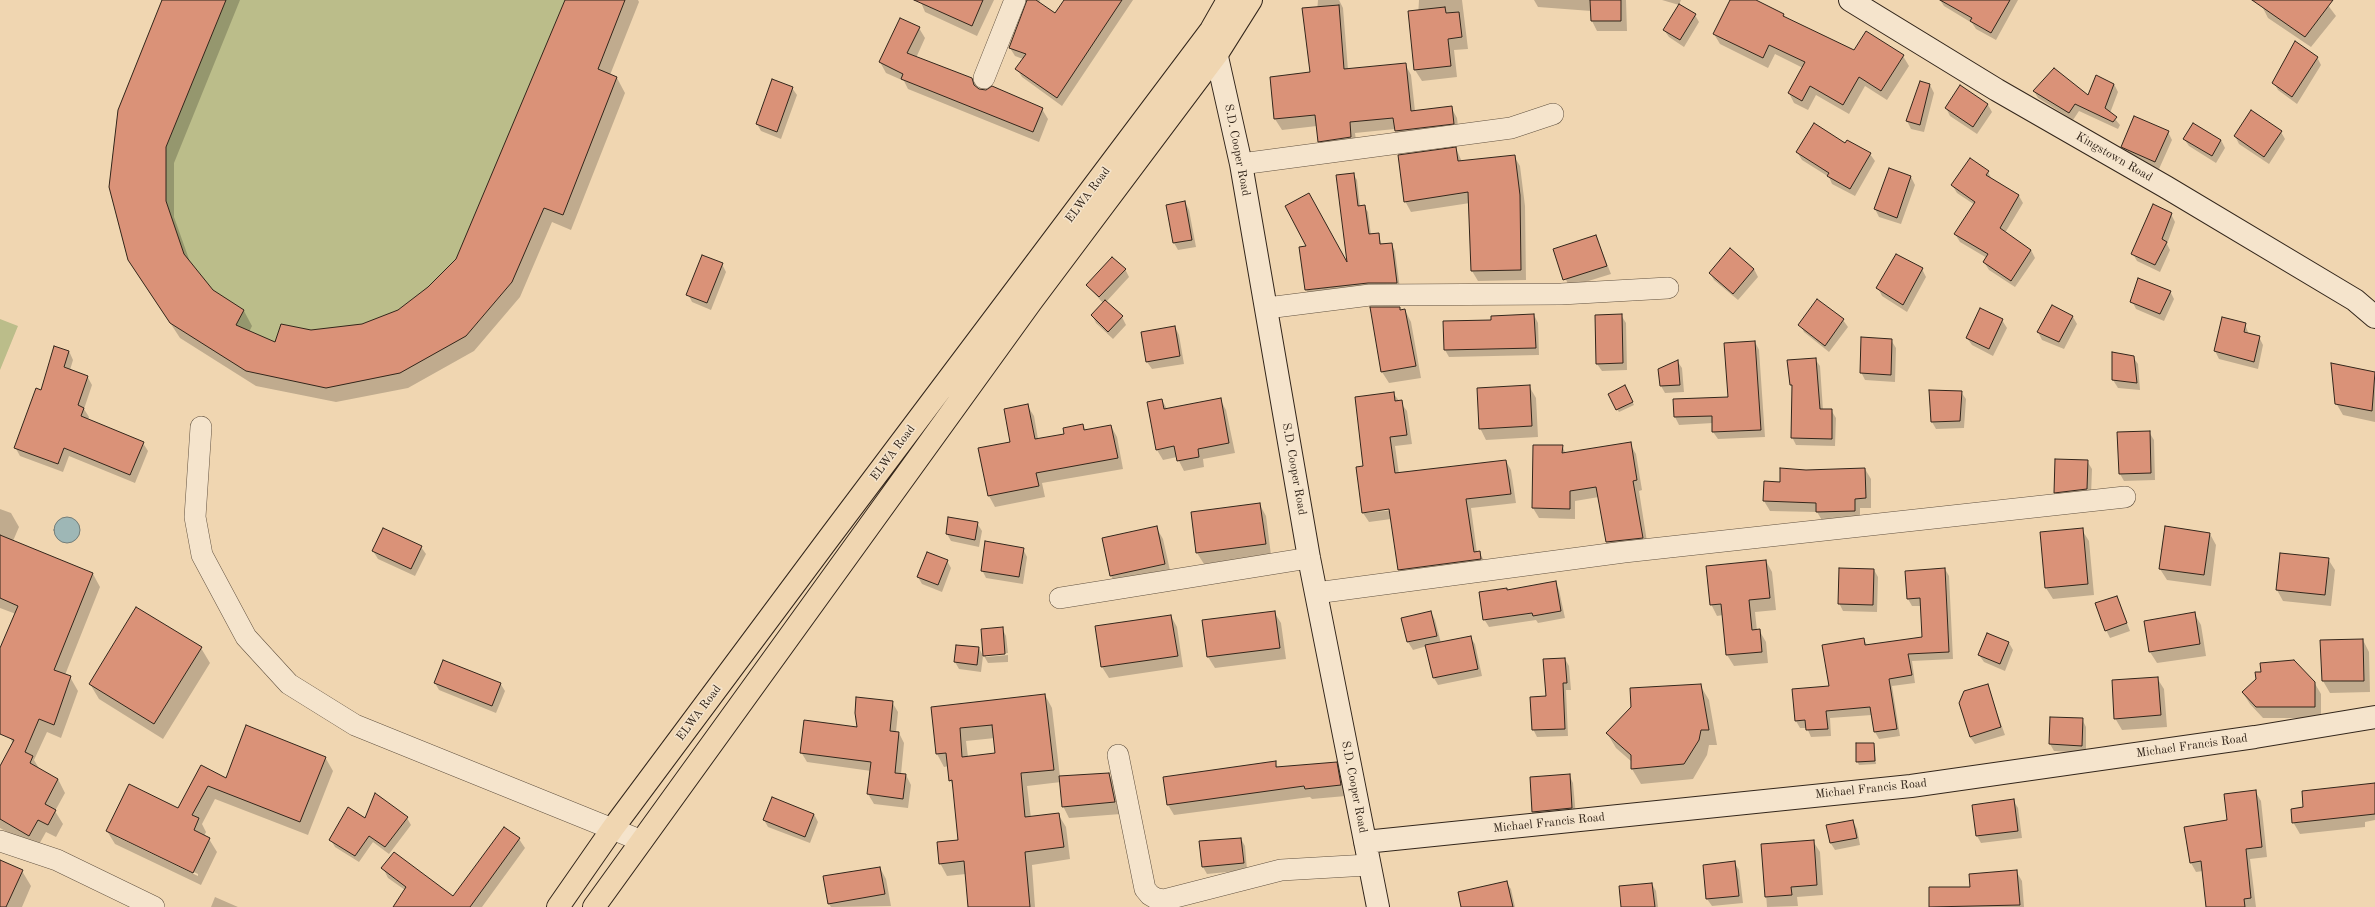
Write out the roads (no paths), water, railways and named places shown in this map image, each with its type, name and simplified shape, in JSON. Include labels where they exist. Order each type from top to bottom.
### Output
[{"type":"main road","name":"ELWA Road","points":[[558,907],[613,828],[1211,30],[1228,0]]},
{"type":"main road","name":"ELWA Road","points":[[594,907],[1031,302],[1217,54],[1251,0]]},
{"type":"street","points":[[984,78],[1015,0]]},
{"type":"street","name":"Kingstown Road","points":[[1850,0],[1997,90],[2166,187],[2348,296],[2375,317]]},
{"type":"street","name":"S.D. Cooper Road","points":[[1211,30],[1241,164],[1316,593],[1365,842],[1368,865],[1378,907]]},
{"type":"street","points":[[1241,164],[1511,128],[1553,114]]},
{"type":"street","points":[[1267,308],[1370,295],[1562,294],[1668,288]]},
{"type":"street","points":[[201,427],[195,517],[202,555],[246,637],[289,684],[355,725],[642,841]]},
{"type":"street","points":[[1316,593],[1624,552],[2125,497]]},
{"type":"street","points":[[1060,598],[1310,558]]},
{"type":"street","name":"Michael Francis Road","points":[[1365,842],[1911,786],[2255,737],[2375,717]]},
{"type":"street","points":[[1118,754],[1145,889],[1155,903],[1281,870],[1368,865]]},
{"type":"street","points":[[0,841],[58,860],[154,907]]},
{"type":"water","points":[[67,517],[76,521],[80,530],[76,539],[67,543],[58,539],[54,530],[58,521]]}]
